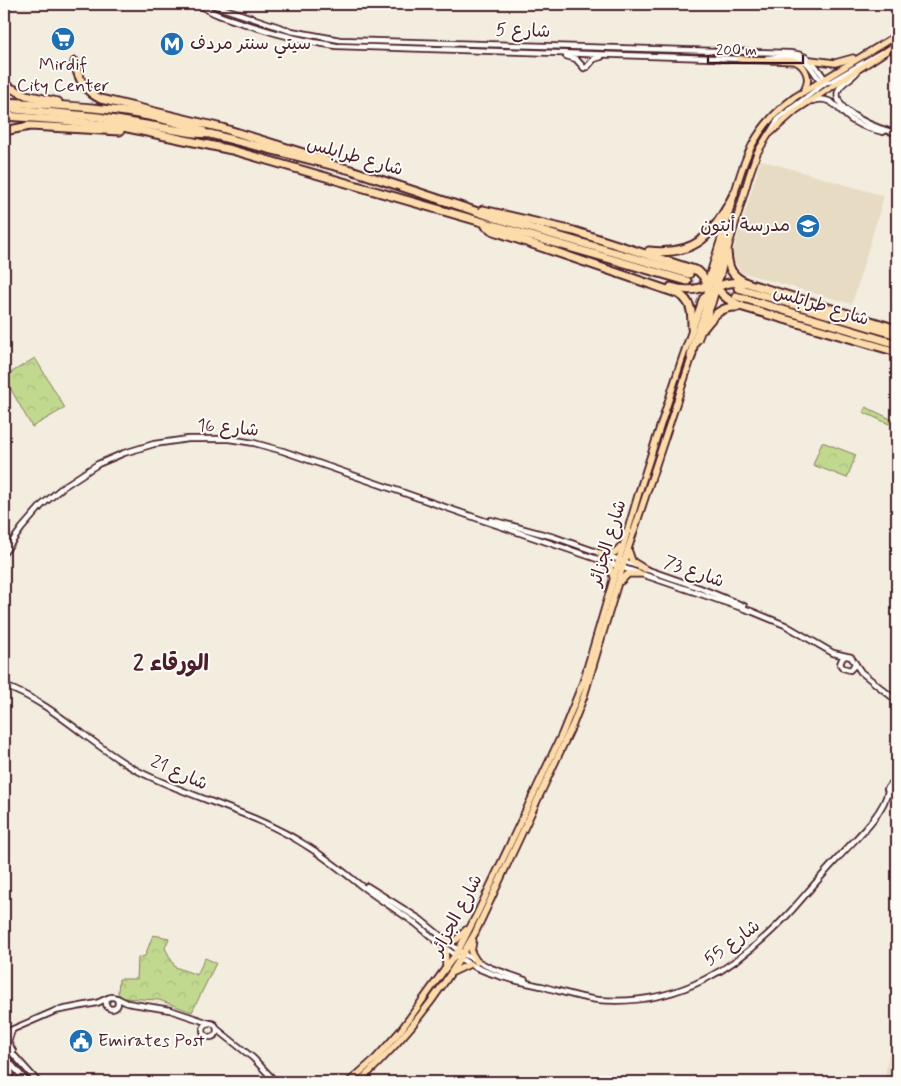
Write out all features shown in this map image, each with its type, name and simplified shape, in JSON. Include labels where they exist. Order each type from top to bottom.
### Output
[{"type":"highway","points":[[75,62],[78,75],[84,87],[101,99],[254,137],[312,154],[351,170]]},
{"type":"highway","points":[[4,85],[33,97],[162,120],[195,128],[210,134]]},
{"type":"highway","points":[[4,102],[98,109]]},
{"type":"highway","name":"شارع طرابلس","points":[[4,108],[98,117],[210,134],[351,170],[688,278],[480,222],[273,161],[206,144],[123,127],[4,116]]},
{"type":"highway","points":[[4,131],[30,126],[138,131]]},
{"type":"highway","points":[[634,250],[674,252],[699,242],[719,223],[734,194]]},
{"type":"highway","points":[[473,210],[493,211],[535,221],[696,269],[724,298],[743,307],[897,352]]},
{"type":"highway","points":[[480,222],[494,231],[630,276],[680,289],[693,290],[729,283],[747,283]]},
{"type":"highway","points":[[691,357],[726,234],[726,222]]},
{"type":"highway","points":[[727,251],[728,266],[731,272],[737,278],[747,283],[897,329]]},
{"type":"highway","points":[[702,302],[720,275]]},
{"type":"highway","points":[[630,276],[640,282],[675,292],[685,298],[692,311],[692,328]]},
{"type":"highway","name":"شارع طرابلس","points":[[897,335],[737,292],[897,344]]},
{"type":"highway","points":[[703,330],[719,310],[728,307],[743,307]]},
{"type":"main road","points":[[726,222],[746,156],[760,130],[780,109],[802,92],[824,81],[897,35]]},
{"type":"main road","points":[[720,275],[749,176],[757,153],[768,135],[805,104],[897,44]]},
{"type":"main road","points":[[811,60],[828,63],[842,62],[873,50]]},
{"type":"main road","points":[[739,59],[791,60],[799,63],[805,69],[808,77],[806,87],[802,92]]},
{"type":"main road","name":"شارع الجزائر","points":[[349,1082],[376,1058],[401,1030],[474,933],[573,724],[589,683],[628,549],[691,357],[703,330],[711,286]]},
{"type":"main road","name":"شارع الجزائر","points":[[360,1082],[408,1032],[451,973],[470,928],[574,706],[617,563],[702,302]]},
{"type":"main road","points":[[599,556],[614,554],[624,541]]},
{"type":"main road","points":[[628,549],[632,561],[643,572]]},
{"type":"main road","points":[[599,556],[610,567],[613,579]]},
{"type":"main road","points":[[618,585],[628,574],[643,572]]},
{"type":"main road","points":[[446,968],[445,944],[456,940],[470,928]]},
{"type":"main road","points":[[474,933],[471,950],[477,962]]},
{"type":"main road","points":[[451,973],[462,966],[470,964]]},
{"type":"street","name":"شارع 5","points":[[199,4],[230,20],[276,34],[336,46],[739,59],[799,58],[812,67],[824,81]]},
{"type":"street","name":"شارع 5","points":[[212,5],[296,32],[331,39],[790,53],[800,54],[811,60]]},
{"type":"street","points":[[276,34],[279,30],[291,33],[296,32]]},
{"type":"street","points":[[768,135],[779,118],[824,81],[832,81],[876,54],[886,51]]},
{"type":"street","points":[[560,54],[576,59],[585,67],[596,58],[614,55]]},
{"type":"street","points":[[811,60],[824,81]]},
{"type":"street","points":[[858,71],[840,86],[838,98],[840,103],[849,112],[871,127]]},
{"type":"street","points":[[805,104],[818,99],[833,102],[851,120],[897,135]]},
{"type":"street","name":"شارع 16","points":[[4,553],[42,505],[86,471],[111,458],[154,444],[188,439],[229,439],[267,446],[478,518],[624,565]]},
{"type":"street","name":"شارع 73","points":[[624,565],[700,588],[785,625],[833,652],[845,656]]},
{"type":"street","name":"شارع 73","points":[[833,652],[840,663]]},
{"type":"street","points":[[861,672],[843,668],[840,663],[842,659],[845,656],[851,657],[861,672],[897,701]]},
{"type":"street","points":[[851,669],[854,663]]},
{"type":"street","name":"شارع 21","points":[[4,686],[38,703],[99,746],[136,769],[185,792],[275,827],[309,847],[459,955]]},
{"type":"street","name":"شارع 55","points":[[459,955],[470,964],[498,976],[578,997],[596,1000],[637,1000],[674,992],[712,976],[748,952],[772,931],[861,834],[883,804],[889,785],[896,783]]},
{"type":"street","points":[[888,791],[891,795],[896,795]]},
{"type":"street","name":"شارع 55","points":[[883,804],[896,795]]},
{"type":"street","name":"شارع 21","points":[[349,876],[421,920],[445,944]]},
{"type":"street","points":[[388,904],[391,902],[398,907],[402,907]]},
{"type":"street","name":"شارع 55","points":[[459,955],[544,987]]},
{"type":"street","points":[[4,1033],[55,1011],[97,1003],[112,996],[128,1003],[163,1008],[196,1020],[214,1024],[253,1058],[276,1082]]},
{"type":"street","points":[[108,998],[106,1003],[108,1008]]},
{"type":"street","points":[[117,998],[117,1007]]},
{"type":"street","points":[[97,1003],[113,1009],[128,1003]]},
{"type":"street","points":[[196,1020],[207,1036],[226,1036]]},
{"type":"street","points":[[203,1029],[209,1023]]},
{"type":"street","points":[[215,1036],[217,1028]]},
{"type":"street","points":[[14,1029],[9,1036],[8,1042],[16,1056]]},
{"type":"street","points":[[4,1044],[38,1082]]},
{"type":"street","points":[[4,1057],[27,1082]]},
{"type":"street","points":[[10,1063],[11,1074]]},
{"type":"shaded area","name":"مدرسة أبتون","points":[[761,160],[884,196],[852,304],[740,272],[732,255]]},
{"type":"shaded area","points":[[891,1041],[897,1041],[897,1082],[884,1082]]},
{"type":"green space","points":[[35,358],[65,408],[32,427],[4,377]]},
{"type":"green space","points":[[866,407],[897,422],[897,424],[891,420],[889,424],[863,412]]},
{"type":"green space","points":[[822,442],[856,455],[847,478],[813,465]]},
{"type":"green space","points":[[153,935],[169,938],[165,948],[175,967],[197,975],[205,958],[216,963],[192,1012],[159,1000],[123,998],[118,993],[119,979],[137,979],[138,958],[145,956]]},
{"type":"tunnel","points":[[687,281],[706,286]]},
{"type":"tunnel","points":[[718,290],[736,296]]},
{"type":"place","name":"Mirdif City Center","points":[[63,39]]},
{"type":"place","name":"سيتي سنتر مردف","points":[[172,44]]},
{"type":"place","name":"مدرسة أبتون","points":[[808,226]]},
{"type":"place","name":"Emirates Post","points":[[81,1041]]},
{"type":"district","name":"الورقاء 2","points":[[171,664]]}]
